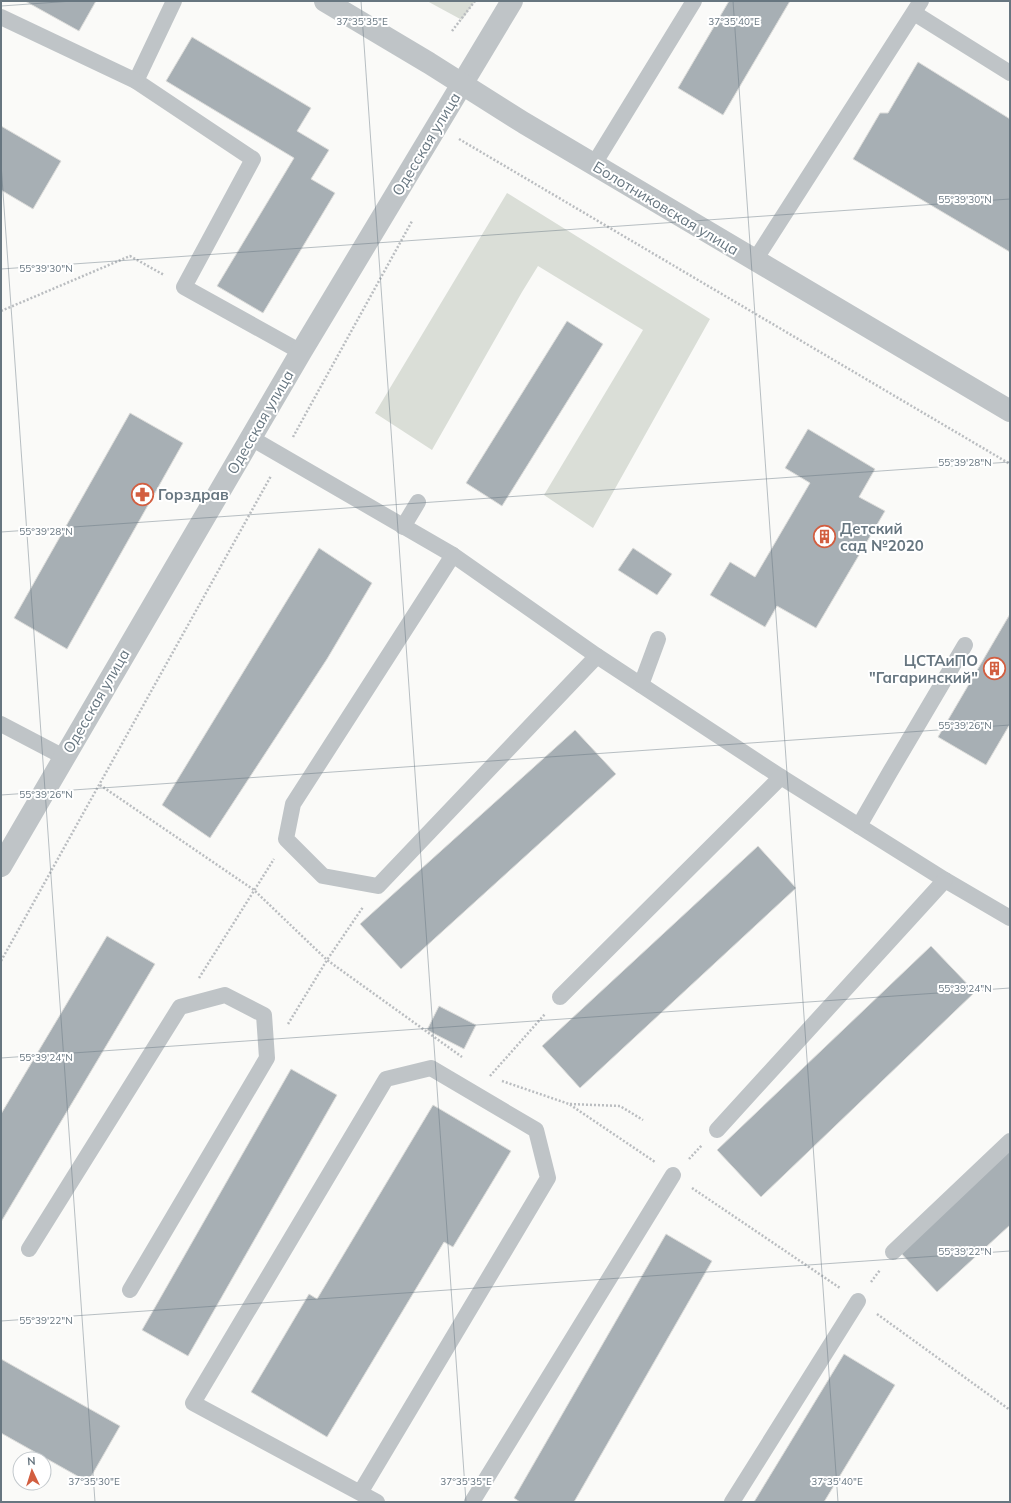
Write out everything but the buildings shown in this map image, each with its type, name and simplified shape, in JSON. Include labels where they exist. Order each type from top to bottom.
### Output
[{"type":"street","name":"Болотниковская улица","points":[[324,1],[430,63],[524,123],[1010,411]]},
{"type":"street","name":"Одесская улица","points":[[1,866],[301,352],[512,1]]},
{"type":"lane","points":[[136,81],[174,1]]},
{"type":"lane","points":[[594,164],[694,1]]},
{"type":"lane","points":[[755,260],[918,7],[1010,73]]},
{"type":"lane","points":[[1,17],[136,81],[253,159],[184,287],[301,352]]},
{"type":"lane","points":[[251,438],[453,555],[597,656],[781,777],[945,880],[1010,918]]},
{"type":"lane","points":[[403,527],[418,502]]},
{"type":"lane","points":[[453,555],[293,804],[286,839],[323,876],[378,886],[597,656]]},
{"type":"lane","points":[[641,685],[658,639]]},
{"type":"lane","points":[[859,826],[965,645]]},
{"type":"lane","points":[[1,724],[64,757]]},
{"type":"lane","points":[[560,997],[781,777]]},
{"type":"lane","points":[[717,1130],[945,880]]},
{"type":"lane","points":[[29,1249],[180,1007],[225,995],[264,1016],[267,1058],[130,1290]]},
{"type":"lane","points":[[360,1493],[548,1178],[536,1130],[431,1068],[386,1079],[193,1402],[360,1493],[377,1502]]},
{"type":"lane","points":[[892,1252],[1010,1141]]},
{"type":"lane","points":[[472,1502],[674,1175]]},
{"type":"lane","points":[[732,1502],[858,1301]]},
{"type":"path","points":[[452,31],[475,1]]},
{"type":"path","points":[[454,145],[458,138],[504,164],[1010,464]]},
{"type":"path","points":[[1,961],[416,214]]},
{"type":"path","points":[[1,311],[130,256],[184,287]]},
{"type":"path","points":[[100,785],[254,890],[327,960],[463,1058]]},
{"type":"path","points":[[180,1007],[286,839]]},
{"type":"path","points":[[267,1058],[327,960],[378,886]]},
{"type":"path","points":[[560,997],[489,1077],[569,1104],[858,1301],[1010,1410]]},
{"type":"path","points":[[569,1104],[620,1106],[643,1120]]},
{"type":"path","points":[[674,1175],[717,1130]]},
{"type":"path","points":[[858,1301],[892,1252]]},
{"type":"shaded area","points":[[427,1],[475,1],[462,20]]},
{"type":"shaded area","points":[[507,193],[710,319],[593,528],[544,495],[643,330],[538,266],[432,450],[375,413]]},
{"type":"place","name":"Горздрав","points":[[142,494]]},
{"type":"place","name":"Детский сад №2020","points":[[824,537]]},
{"type":"place","name":"ЦСТАиПО \"Гагаринский\"","points":[[994,669]]}]
